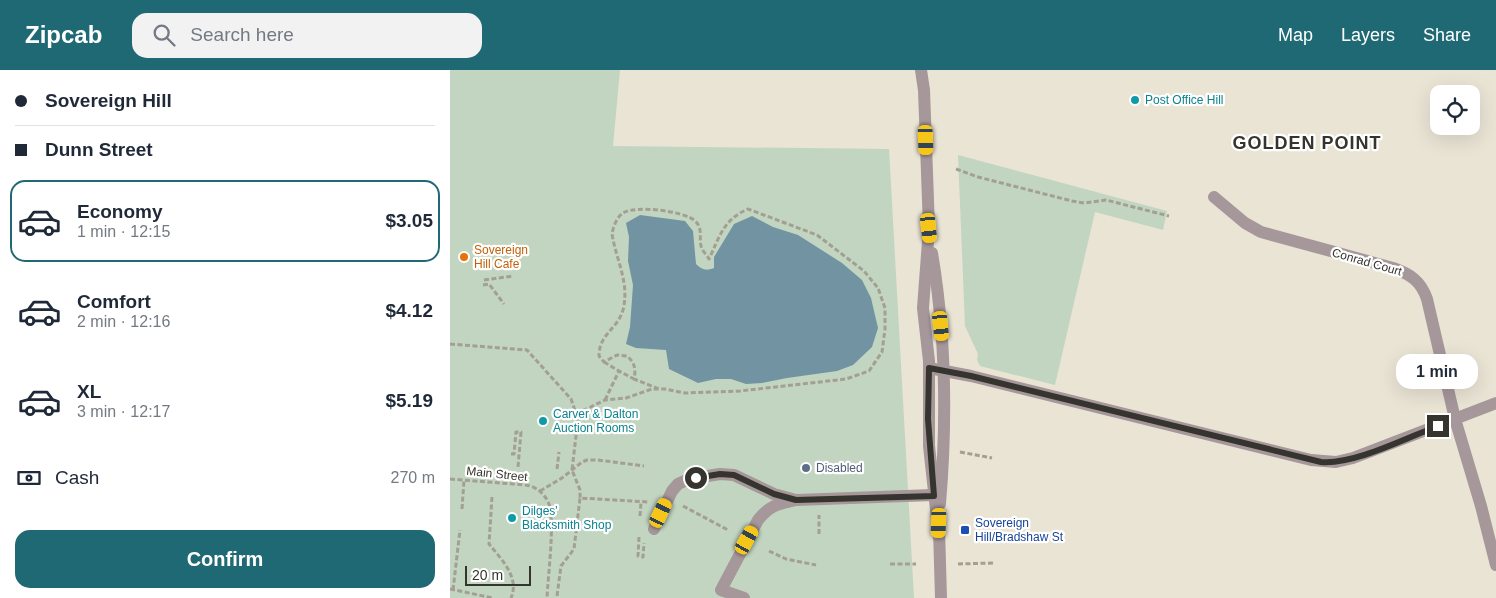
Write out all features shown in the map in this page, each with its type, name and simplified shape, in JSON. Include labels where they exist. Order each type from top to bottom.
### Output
[{"type":"street","points":[[921,70],[924,90],[929,228],[939,301],[944,359],[944,450],[939,537]]},
{"type":"street","points":[[924,90],[926,70]]},
{"type":"street","name":"Conrad Court","points":[[1214,197],[1245,223],[1261,232],[1393,268],[1408,274],[1416,280],[1427,299],[1455,419],[1495,558]]},
{"type":"street","points":[[929,228],[923,308],[929,368],[928,426],[939,537],[942,596]]},
{"type":"street","points":[[929,368],[971,376],[1321,462],[1336,462],[1353,458],[1496,403]]},
{"type":"street","points":[[654,529],[668,498],[675,487],[685,480],[725,474],[739,477],[774,494],[796,500]]},
{"type":"street","points":[[744,598],[721,590],[758,520],[765,512],[777,504],[796,500],[934,496]]},
{"type":"path","points":[[956,169],[978,177],[1072,202],[1084,203],[1106,200],[1169,216]]},
{"type":"path","points":[[576,414],[605,400],[616,400],[652,389],[685,393],[740,391],[846,379],[868,371],[882,352],[885,329],[885,308],[878,288],[864,271],[817,235],[748,209],[737,214],[725,224],[709,259],[701,248],[701,229],[694,220],[680,213],[635,209],[623,213],[613,228],[613,240],[625,286],[625,293],[620,318],[601,342],[599,356],[604,362],[619,372],[659,389]]},
{"type":"path","points":[[484,280],[512,276]]},
{"type":"path","points":[[483,285],[489,284],[504,304]]},
{"type":"path","points":[[450,344],[527,350],[571,399],[578,418],[572,470],[580,490],[580,498],[574,549],[561,566],[558,596]]},
{"type":"path","points":[[604,362],[616,355],[627,356],[634,364],[636,370],[634,380]]},
{"type":"path","points":[[605,400],[619,372]]},
{"type":"path","points":[[511,454],[514,454],[516,432],[521,432],[518,467]]},
{"type":"path","points":[[954,451],[992,458]]},
{"type":"path","points":[[557,469],[559,452]]},
{"type":"path","points":[[547,598],[551,519],[549,504],[540,491],[587,460],[644,466]]},
{"type":"path","name":"Main Street","points":[[450,479],[526,485],[540,491]]},
{"type":"path","points":[[462,509],[464,480]]},
{"type":"path","points":[[492,497],[489,544],[510,571],[514,591],[511,598]]},
{"type":"path","points":[[580,498],[641,502]]},
{"type":"path","points":[[668,498],[728,530]]},
{"type":"path","points":[[819,515],[819,534]]},
{"type":"path","points":[[460,530],[452,590],[493,598]]},
{"type":"path","points":[[769,551],[786,560],[816,565]]},
{"type":"path","points":[[958,564],[993,563]]},
{"type":"path","points":[[890,564],[916,564]]},
{"type":"green space","points":[[450,70],[620,70],[613,146],[889,149],[914,598],[450,598]]},
{"type":"green space","points":[[958,155],[1167,211],[1163,230],[1095,212],[1055,385],[980,366],[977,360],[978,354],[965,326]]},
{"type":"water","points":[[640,215],[685,221],[693,231],[696,264],[704,269],[714,268],[714,257],[734,224],[752,216],[773,227],[798,235],[842,263],[862,280],[871,298],[878,328],[872,347],[853,365],[837,371],[762,383],[746,384],[731,379],[716,379],[698,383],[669,369],[666,350],[636,348],[626,344],[630,327],[633,285],[628,261],[629,237],[626,223]]},
{"type":"place","name":"Post Office Hill","points":[[1135,100]]},
{"type":"place","name":"Sovereign Hill Cafe","points":[[464,257]]},
{"type":"place","name":"Carver & Dalton Auction Rooms","points":[[543,421]]},
{"type":"place","name":"Disabled","points":[[806,468]]},
{"type":"place","name":"Dilges' Blacksmith Shop","points":[[512,518]]},
{"type":"place","name":"Sovereign Hill/Bradshaw St","points":[[965,530]]},
{"type":"district","name":"GOLDEN POINT","points":[[1307,143]]},
{"type":"route","points":[[696,478],[720,474],[734,475],[774,494],[796,500],[934,496],[929,446],[929,368],[971,376],[1321,462],[1336,462],[1353,458],[1438,426]]}]
